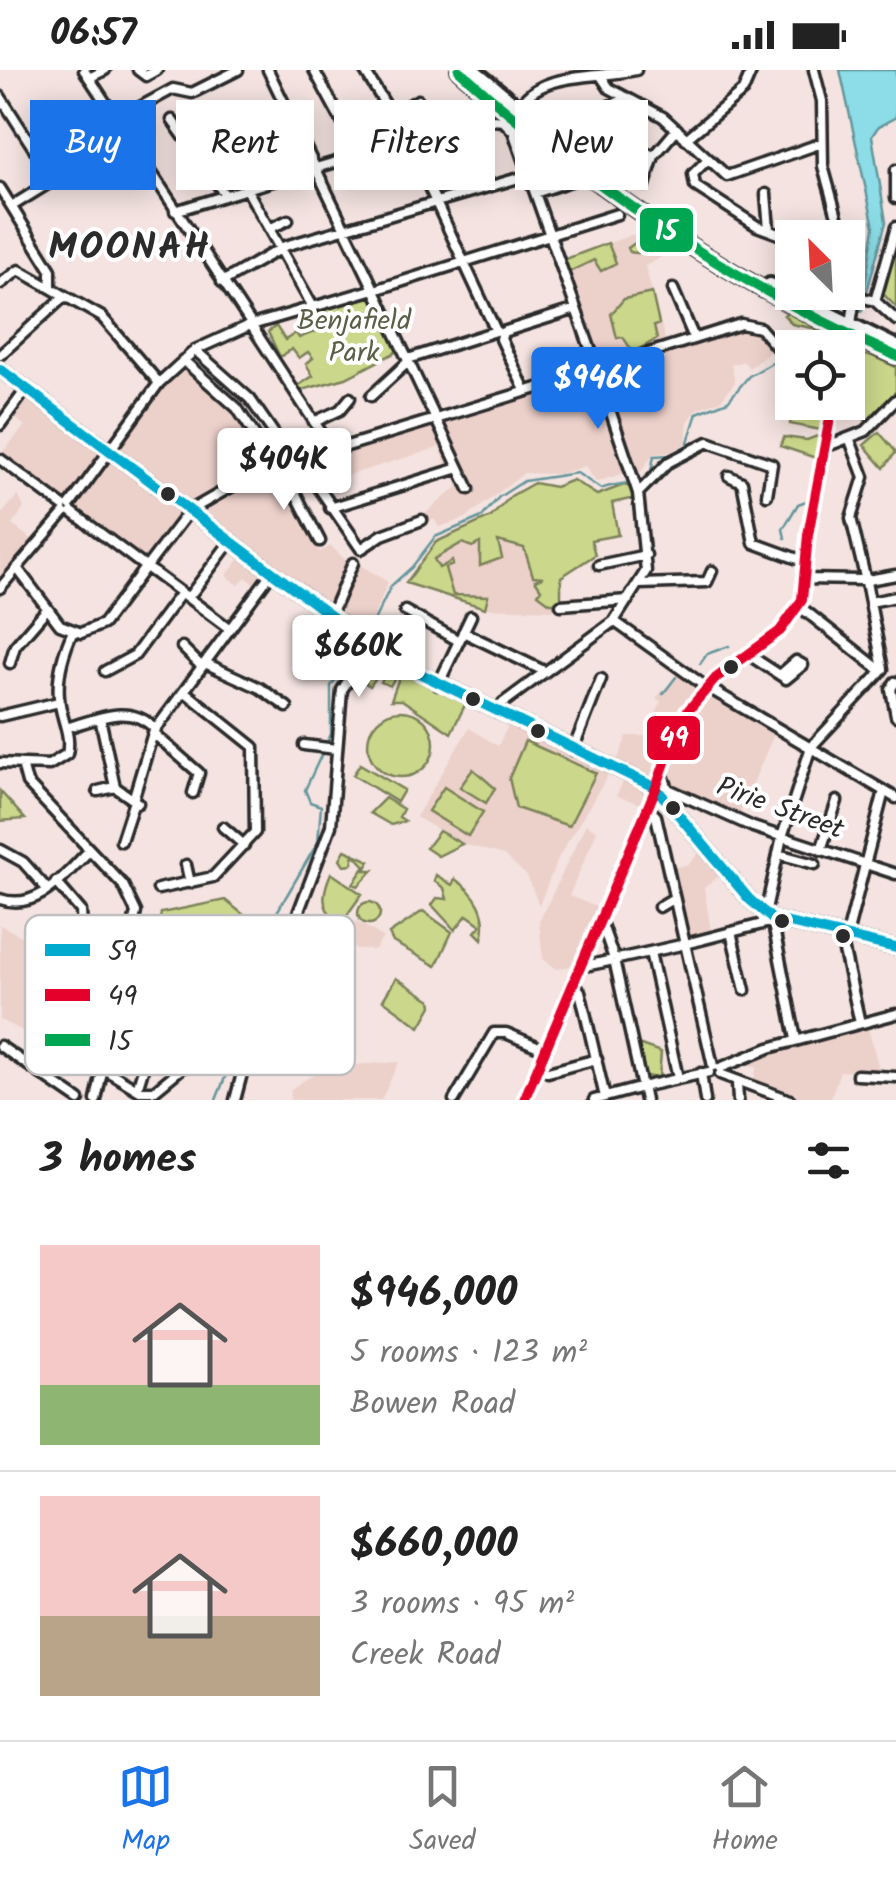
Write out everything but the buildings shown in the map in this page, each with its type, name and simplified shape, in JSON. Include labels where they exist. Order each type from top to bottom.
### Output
[{"type":"highway","points":[[459,70],[515,114]]},
{"type":"highway","points":[[479,72],[515,112]]},
{"type":"highway","points":[[479,72],[515,112]]},
{"type":"highway","points":[[609,190],[683,243],[843,330]]},
{"type":"highway","points":[[623,190],[673,227],[844,330]]},
{"type":"highway","points":[[828,310],[845,330]]},
{"type":"highway","points":[[865,338],[896,347]]},
{"type":"highway","points":[[865,342],[896,356]]},
{"type":"main road","points":[[4,370],[365,643],[438,685],[656,788],[770,922],[896,948]]},
{"type":"street","points":[[103,100],[86,74],[105,70]]},
{"type":"street","points":[[138,70],[146,76],[156,70]]},
{"type":"street","points":[[153,100],[173,89],[192,93],[238,70]]},
{"type":"street","points":[[268,70],[283,100]]},
{"type":"street","points":[[314,70],[334,107]]},
{"type":"street","points":[[382,70],[366,74],[382,100]]},
{"type":"street","points":[[529,100],[540,81],[636,70]]},
{"type":"street","points":[[686,138],[743,91],[752,70]]},
{"type":"street","points":[[814,70],[822,100],[824,170],[837,220]]},
{"type":"street","points":[[596,74],[606,86],[677,130],[722,174],[735,176],[822,142]]},
{"type":"street","points":[[0,96],[56,184],[12,206]]},
{"type":"street","points":[[623,100],[628,98]]},
{"type":"street","points":[[172,120],[225,195]]},
{"type":"street","points":[[648,175],[654,156],[677,130]]},
{"type":"street","points":[[648,154],[654,156]]},
{"type":"street","points":[[706,160],[693,174],[695,186],[775,232]]},
{"type":"street","points":[[316,168],[334,163]]},
{"type":"street","points":[[314,164],[469,489]]},
{"type":"street","points":[[896,170],[896,198]]},
{"type":"street","points":[[222,282],[279,248],[515,179]]},
{"type":"street","points":[[156,182],[332,449]]},
{"type":"street","points":[[0,188],[52,270],[51,288]]},
{"type":"street","points":[[175,211],[240,190]]},
{"type":"street","points":[[247,190],[313,308]]},
{"type":"street","points":[[430,190],[525,390]]},
{"type":"street","points":[[498,713],[503,703],[615,619],[646,571],[638,493],[534,190]]},
{"type":"street","points":[[535,193],[544,190]]},
{"type":"street","points":[[766,194],[769,230]]},
{"type":"street","points":[[0,588],[112,454],[159,383],[195,350],[252,325],[551,238],[617,214]]},
{"type":"street","points":[[268,229],[288,220]]},
{"type":"street","points":[[865,295],[896,227]]},
{"type":"street","points":[[0,284],[16,270],[102,317],[159,383]]},
{"type":"street","points":[[672,288],[694,338]]},
{"type":"street","points":[[0,355],[65,296]]},
{"type":"street","points":[[865,300],[896,320]]},
{"type":"street","points":[[371,396],[409,360],[576,310]]},
{"type":"street","points":[[17,568],[46,610],[73,632],[88,632],[101,626],[188,511],[278,466],[741,324],[755,326],[775,347]]},
{"type":"street","points":[[195,350],[250,399],[361,550],[382,535],[422,520]]},
{"type":"street","points":[[183,360],[237,408],[278,466],[320,541]]},
{"type":"street","points":[[0,425],[27,388]]},
{"type":"street","points":[[314,422],[340,410],[350,398]]},
{"type":"street","points":[[825,447],[850,440],[876,423],[896,400]]},
{"type":"street","points":[[524,1100],[656,788],[673,732],[707,686],[780,631],[798,606],[830,420]]},
{"type":"street","points":[[850,440],[864,477],[851,518],[882,671]]},
{"type":"street","points":[[638,493],[669,462],[711,442],[772,464],[767,496]]},
{"type":"street","points":[[0,459],[230,629]]},
{"type":"street","points":[[330,508],[459,468]]},
{"type":"street","points":[[729,476],[742,482],[754,544],[806,562]]},
{"type":"street","points":[[105,671],[135,654],[230,542]]},
{"type":"street","points":[[599,565],[646,555]]},
{"type":"street","points":[[330,616],[352,563]]},
{"type":"street","points":[[639,584],[707,582],[712,571]]},
{"type":"street","points":[[121,841],[154,731],[272,572]]},
{"type":"street","points":[[804,579],[865,580],[896,575]]},
{"type":"street","points":[[870,602],[896,597]]},
{"type":"street","points":[[561,604],[627,601]]},
{"type":"street","points":[[798,606],[895,683],[891,689],[896,716]]},
{"type":"street","points":[[10,663],[15,646],[46,610]]},
{"type":"street","points":[[405,611],[544,672]]},
{"type":"street","points":[[438,685],[471,616]]},
{"type":"street","points":[[615,619],[707,686],[896,798]]},
{"type":"street","points":[[0,763],[49,766],[64,759],[69,748],[60,702],[64,654],[73,632]]},
{"type":"street","points":[[297,915],[331,826],[330,748],[342,690],[365,643]]},
{"type":"street","points":[[182,647],[203,665],[260,688],[287,707]]},
{"type":"street","points":[[749,655],[780,675]]},
{"type":"street","points":[[796,1039],[770,922],[778,854],[811,747],[882,671]]},
{"type":"street","points":[[574,750],[602,679]]},
{"type":"street","points":[[158,889],[216,875],[258,825],[255,748],[184,691]]},
{"type":"street","points":[[3,713],[60,702]]},
{"type":"street","points":[[66,728],[130,714],[198,772],[194,794]]},
{"type":"street","points":[[100,718],[115,787],[135,801]]},
{"type":"street","points":[[304,746],[330,748]]},
{"type":"street","points":[[22,764],[27,783],[126,889],[137,915]]},
{"type":"street","name":"Pirie Street","points":[[662,773],[668,789],[699,804],[782,837],[896,874]]},
{"type":"street","points":[[98,791],[115,787]]},
{"type":"street","points":[[860,1023],[843,938],[884,791]]},
{"type":"street","points":[[822,850],[837,801]]},
{"type":"street","points":[[647,806],[656,816],[713,1070],[705,1100]]},
{"type":"street","points":[[223,827],[244,845]]},
{"type":"street","points":[[1,850],[23,862],[48,890]]},
{"type":"street","points":[[0,899],[23,902],[48,890],[90,850]]},
{"type":"street","points":[[778,854],[815,864]]},
{"type":"street","points":[[186,865],[190,883]]},
{"type":"street","points":[[56,882],[81,915]]},
{"type":"street","points":[[659,907],[674,898]]},
{"type":"street","points":[[600,919],[614,960],[643,1090]]},
{"type":"street","points":[[580,967],[770,922]]},
{"type":"street","points":[[731,932],[745,990]]},
{"type":"street","points":[[650,952],[678,1078]]},
{"type":"street","points":[[573,984],[580,991],[596,1060],[598,1099],[643,1090],[713,1070],[796,1039],[896,1014]]},
{"type":"street","points":[[454,1100],[494,1033],[503,1032],[546,1050]]},
{"type":"street","points":[[0,1046],[25,1061]]},
{"type":"street","points":[[548,1072],[596,1060]]},
{"type":"street","points":[[713,1070],[737,1083],[790,1100]]},
{"type":"street","points":[[44,1075],[79,1100]]},
{"type":"street","points":[[96,1100],[102,1075]]},
{"type":"street","points":[[114,1075],[137,1089],[151,1092],[173,1075]]},
{"type":"street","points":[[137,1089],[141,1075]]},
{"type":"street","points":[[235,1100],[241,1075]]},
{"type":"street","points":[[858,1075],[896,1077]]},
{"type":"street","points":[[737,1083],[738,1100]]},
{"type":"shaded area","points":[[652,231],[678,248],[645,266],[666,343],[599,363],[563,260],[637,233],[640,241]]},
{"type":"shaded area","points":[[739,328],[755,330],[773,350],[749,368],[743,361],[731,365],[735,382],[721,400],[697,409],[688,422],[686,443],[671,452],[653,454],[637,477],[603,378],[608,372]]},
{"type":"shaded area","points":[[183,363],[231,406],[270,465],[189,507],[116,453],[162,384]]},
{"type":"shaded area","points":[[591,375],[627,472],[596,482],[585,466],[560,474],[524,473],[466,518],[439,527],[434,519],[426,523],[422,516],[468,478],[444,418]]},
{"type":"shaded area","points":[[27,395],[107,455],[70,501],[63,502],[0,455],[25,426],[12,415]]},
{"type":"shaded area","points":[[433,421],[454,465],[447,467],[440,447],[333,480],[330,475],[316,480],[305,462]]},
{"type":"shaded area","points":[[112,459],[183,512],[145,563],[74,511]]},
{"type":"shaded area","points":[[280,469],[320,552],[331,546],[349,564],[331,612],[197,513]]},
{"type":"shaded area","points":[[573,480],[597,495],[624,485],[625,502],[612,503],[618,535],[591,540],[595,555],[561,577],[561,610],[481,608],[406,583],[436,542],[491,517],[511,496],[534,483],[555,487]]},
{"type":"shaded area","points":[[18,495],[24,508],[12,525],[34,541],[0,584],[0,516]]},
{"type":"shaded area","points":[[242,556],[266,574],[257,586],[246,577],[239,585],[226,576]]},
{"type":"shaded area","points":[[355,562],[388,582],[366,635],[334,613]]},
{"type":"shaded area","points":[[678,674],[698,688],[673,719],[654,781],[616,764],[627,736],[646,736],[661,702],[656,698]]},
{"type":"shaded area","points":[[711,691],[774,734],[738,818],[670,789],[664,779],[681,728]]},
{"type":"shaded area","points":[[509,724],[610,772],[559,856],[539,905],[527,876],[504,855],[463,844],[416,817],[469,728],[498,746]]},
{"type":"shaded area","points":[[623,782],[647,793],[642,804],[616,796]]},
{"type":"shaded area","points":[[586,824],[597,831],[569,896],[599,908],[575,965],[557,969],[543,959],[539,922]]},
{"type":"shaded area","points":[[701,851],[721,874],[704,888],[711,932],[687,938],[673,868],[689,864]]},
{"type":"shaded area","points":[[355,923],[383,937],[375,950],[355,948]]},
{"type":"shaded area","points":[[0,925],[25,938],[25,1032],[0,1020]]},
{"type":"shaded area","points":[[868,1028],[880,1073],[840,1071],[830,1100],[809,1100],[753,1082],[757,1067],[743,1063],[785,1047]]},
{"type":"shaded area","points":[[399,1062],[381,1100],[290,1100],[291,1089],[312,1075],[355,1075],[355,1065]]},
{"type":"green space","points":[[652,231],[665,240],[645,252],[630,252],[628,248]]},
{"type":"green space","points":[[608,243],[616,263],[601,271],[594,260],[567,273],[563,260]]},
{"type":"green space","points":[[896,244],[896,307],[882,293]]},
{"type":"green space","points":[[652,293],[659,324],[654,326],[657,339],[633,352],[623,337],[617,338],[611,314],[624,299]]},
{"type":"green space","name":"Benjafield Park","points":[[371,296],[400,350],[346,378],[298,391],[296,387],[313,376],[306,364],[313,358],[308,352],[299,358],[292,349],[280,357],[268,332],[276,326],[285,340],[296,333],[299,338],[319,330],[314,313]]},
{"type":"green space","points":[[789,312],[825,330],[792,324],[784,315]]},
{"type":"green space","points":[[865,356],[896,367],[896,391],[868,421],[865,420]]},
{"type":"green space","points":[[791,420],[823,420],[821,430],[790,424]]},
{"type":"green space","points":[[879,432],[896,452],[884,468],[864,445]]},
{"type":"green space","points":[[820,435],[816,458],[780,446],[784,437],[807,440]]},
{"type":"green space","points":[[573,480],[597,495],[624,485],[633,488],[635,498],[612,503],[618,535],[591,540],[595,555],[561,577],[561,603],[550,603],[538,594],[541,589],[535,580],[543,577],[533,576],[524,548],[498,541],[502,558],[480,566],[480,543],[472,547],[462,543],[434,559],[439,568],[452,561],[453,565],[445,568],[453,595],[488,596],[485,608],[406,583],[436,542],[491,517],[511,496],[534,483],[555,487]]},
{"type":"green space","points":[[374,655],[399,670],[390,686],[381,682],[385,675],[380,672],[370,686],[356,677]]},
{"type":"green space","points":[[401,672],[466,703],[451,733],[402,700],[391,700]]},
{"type":"green space","points":[[401,711],[425,720],[434,744],[425,768],[401,777],[377,768],[368,744],[377,720]]},
{"type":"green space","points":[[525,741],[596,773],[569,826],[516,808],[509,778]]},
{"type":"green space","points":[[360,764],[404,790],[397,802],[353,775]]},
{"type":"green space","points":[[473,769],[495,788],[486,803],[460,787]]},
{"type":"green space","points":[[444,787],[483,812],[468,836],[428,811]]},
{"type":"green space","points":[[0,791],[25,819],[0,821]]},
{"type":"green space","points":[[385,798],[403,809],[399,817],[405,821],[391,825],[370,813]]},
{"type":"green space","points":[[439,831],[462,844],[438,856],[426,848]]},
{"type":"green space","points":[[345,850],[370,861],[365,870],[373,870],[358,886],[353,884],[365,866],[354,854],[352,864],[344,865],[340,859]]},
{"type":"green space","points":[[331,873],[362,894],[347,915],[331,915],[325,903]]},
{"type":"green space","points":[[436,875],[452,885],[455,879],[475,898],[484,921],[482,939],[475,932],[481,925],[467,915],[455,930],[432,905],[437,898],[447,899],[444,888],[434,881]]},
{"type":"green space","points":[[225,900],[244,915],[161,915]]},
{"type":"green space","points":[[369,902],[377,905],[377,921],[369,924],[361,921],[358,913],[361,905]]},
{"type":"green space","points":[[423,911],[452,932],[436,966],[393,942],[389,934]]},
{"type":"green space","points":[[396,978],[431,1000],[432,1006],[420,1027],[383,1000]]},
{"type":"green space","points":[[638,1044],[661,1052],[659,1078],[645,1076]]},
{"type":"water","points":[[840,70],[896,70],[896,117],[878,127],[872,136],[886,222],[865,298],[874,227]]},
{"type":"waterway","points":[[365,639],[391,586],[435,537],[482,517],[499,497],[524,481],[577,473],[601,489],[646,479],[654,456],[671,455],[687,445],[697,413],[728,401],[749,376],[775,362]]},
{"type":"waterway","points":[[785,538],[783,529],[798,504],[809,500],[825,420]]},
{"type":"waterway","points":[[275,915],[318,842],[321,806],[310,802],[305,790],[331,734],[331,686],[360,645]]},
{"type":"waterway","points":[[700,664],[707,654],[729,646]]},
{"type":"waterway","points":[[663,694],[676,677]]},
{"type":"waterway","points":[[216,1100],[226,1075]]},
{"type":"transit line","name":"15","points":[[459,70],[560,154],[666,230],[778,298],[896,356]]},
{"type":"transit line","name":"59","points":[[0,369],[386,657],[656,788],[749,899],[772,919],[896,948]]},
{"type":"transit line","name":"49","points":[[524,1100],[656,788],[680,720],[716,678],[780,631],[802,600],[808,535],[830,420]]},
{"type":"district","name":"MOONAH","points":[[130,249]]}]
